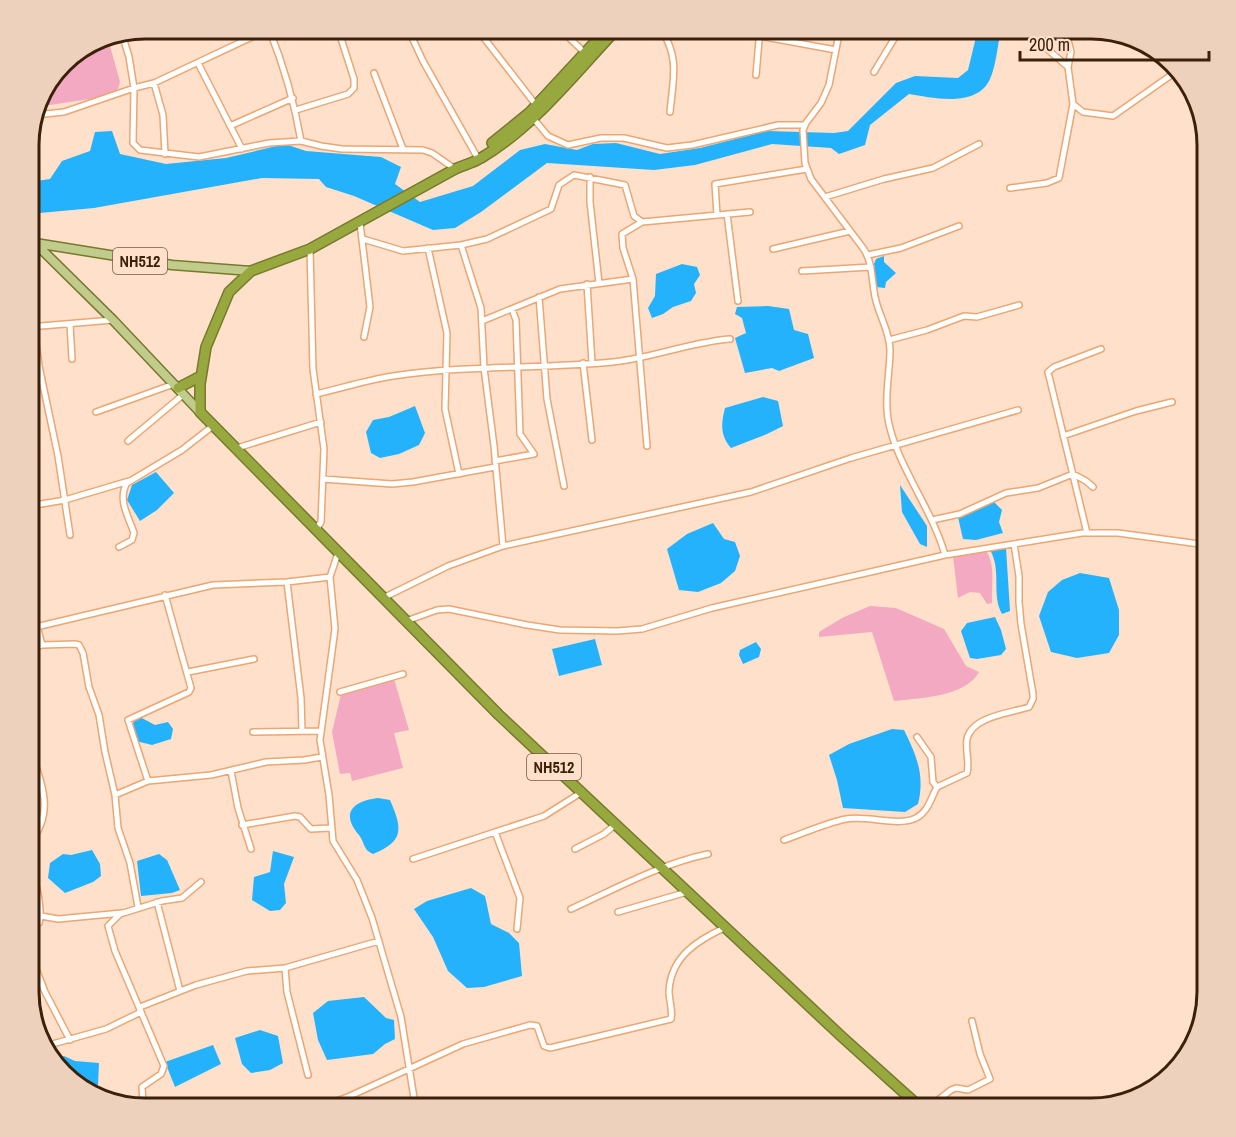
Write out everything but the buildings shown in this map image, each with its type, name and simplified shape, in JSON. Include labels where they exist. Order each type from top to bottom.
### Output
[{"type":"highway","name":"NH512","points":[[598,39],[516,125],[473,158],[364,221],[310,249],[251,272],[229,292],[206,347],[201,376],[200,412],[317,528],[405,621],[499,715],[910,1098]]},
{"type":"highway","name":"NH512","points":[[473,158],[478,159],[503,143],[533,118],[608,39]]},
{"type":"highway","points":[[179,389],[201,376]]},
{"type":"main road","name":"NH512","points":[[39,243],[172,265],[251,272]]},
{"type":"main road","points":[[39,249],[113,320],[200,412]]},
{"type":"street","points":[[44,114],[63,112],[154,83],[247,39]]},
{"type":"street","points":[[273,39],[284,65],[293,98],[301,141]]},
{"type":"street","points":[[296,110],[348,94],[354,88],[354,79],[341,39]]},
{"type":"street","points":[[413,39],[473,158]]},
{"type":"street","points":[[485,39],[536,105]]},
{"type":"street","points":[[570,39],[585,53]]},
{"type":"street","points":[[667,39],[675,61],[670,112]]},
{"type":"street","points":[[756,75],[759,39]]},
{"type":"street","points":[[776,39],[836,50]]},
{"type":"street","points":[[838,39],[829,85],[817,110],[804,128],[806,166],[811,179],[868,255],[875,298],[889,340],[886,405],[888,419],[896,445],[932,520],[945,555]]},
{"type":"street","points":[[874,72],[894,39]]},
{"type":"street","points":[[1036,39],[1068,67]]},
{"type":"street","points":[[1010,188],[1047,183],[1059,178],[1072,105],[1068,67],[1071,52],[1068,39]]},
{"type":"street","points":[[124,41],[134,88],[133,143],[140,150],[199,157],[269,143],[301,141],[342,148],[423,150],[432,153],[455,169]]},
{"type":"street","points":[[198,63],[242,149]]},
{"type":"street","points":[[374,73],[403,149]]},
{"type":"street","points":[[1072,105],[1083,112],[1113,116],[1171,75]]},
{"type":"street","points":[[154,83],[163,115],[165,154]]},
{"type":"street","points":[[230,126],[293,98]]},
{"type":"street","points":[[533,118],[548,136],[568,145],[601,138],[615,138],[672,148],[778,125],[804,128]]},
{"type":"street","points":[[825,197],[884,179],[933,168],[979,144]]},
{"type":"street","points":[[717,215],[715,183],[806,166]]},
{"type":"street","points":[[363,239],[396,250],[461,245],[487,239],[553,207],[557,190],[562,183],[574,175],[625,185],[634,216],[642,222]]},
{"type":"street","points":[[590,177],[590,202],[599,283]]},
{"type":"street","points":[[647,446],[633,279],[623,248],[622,234],[642,222],[750,212]]},
{"type":"street","points":[[727,214],[738,301]]},
{"type":"street","points":[[364,221],[363,239],[370,307],[364,338]]},
{"type":"street","points":[[868,255],[901,248],[959,226]]},
{"type":"street","points":[[773,249],[850,231]]},
{"type":"street","points":[[461,245],[481,308],[484,368],[503,546]]},
{"type":"street","points":[[428,248],[447,333],[445,409],[459,474]]},
{"type":"street","points":[[310,249],[313,369],[324,449],[321,522],[317,528]]},
{"type":"street","points":[[802,271],[871,267]]},
{"type":"street","points":[[482,321],[560,289],[633,279]]},
{"type":"street","points":[[587,284],[592,363]]},
{"type":"street","points":[[539,297],[544,366],[552,428],[564,486]]},
{"type":"street","points":[[889,340],[927,330],[964,316],[977,317],[1019,305]]},
{"type":"street","points":[[322,479],[413,482],[459,474],[534,454],[520,434],[516,320],[512,309]]},
{"type":"street","points":[[39,326],[113,320]]},
{"type":"street","points":[[70,324],[72,359]]},
{"type":"street","points":[[316,394],[393,376],[639,358],[699,342],[730,339]]},
{"type":"street","points":[[1087,533],[1048,372],[1054,367],[1101,349]]},
{"type":"street","points":[[583,363],[592,440]]},
{"type":"street","points":[[39,366],[58,456],[70,535]]},
{"type":"street","points":[[96,412],[179,389]]},
{"type":"street","points":[[128,441],[179,389]]},
{"type":"street","points":[[1063,436],[1136,411],[1172,402]]},
{"type":"street","points":[[383,598],[448,566],[503,546],[751,492],[851,458],[1018,410]]},
{"type":"street","points":[[237,448],[321,422]]},
{"type":"street","points":[[39,504],[65,500],[130,481],[182,450],[214,425]]},
{"type":"street","points":[[932,520],[960,514],[1006,493],[1038,488],[1073,474]]},
{"type":"street","points":[[1073,474],[1093,487]]},
{"type":"street","points":[[119,547],[132,540],[135,533],[125,510],[123,498],[124,488],[130,481]]},
{"type":"street","points":[[405,621],[437,610],[449,609],[560,630],[642,629],[711,608],[945,555],[1014,544],[1087,533],[1118,533],[1197,544]]},
{"type":"street","points":[[784,840],[844,819],[859,817],[910,820],[922,814],[937,787],[967,773],[967,741],[974,728],[992,718],[1029,707],[1033,699],[1021,624],[1019,576],[1014,544]]},
{"type":"street","points":[[339,551],[330,577],[335,629],[321,731],[322,757],[329,795],[330,828],[333,841],[357,880],[372,918],[401,1017],[414,1098]]},
{"type":"street","points":[[39,626],[213,585],[287,582],[330,577]]},
{"type":"street","points":[[287,582],[301,698],[302,731]]},
{"type":"street","points":[[148,781],[128,720],[189,692],[191,688],[165,595]]},
{"type":"street","points":[[39,636],[42,645]]},
{"type":"street","points":[[39,646],[75,644],[81,648],[88,687],[99,715],[115,795],[118,828],[130,863],[138,908]]},
{"type":"street","points":[[188,672],[254,659]]},
{"type":"street","points":[[340,693],[403,674]]},
{"type":"street","points":[[253,732],[321,731]]},
{"type":"street","points":[[917,737],[931,757],[933,782],[937,787]]},
{"type":"street","points":[[115,795],[148,781],[211,775],[266,762],[322,757]]},
{"type":"street","points":[[231,771],[242,825],[251,849]]},
{"type":"street","points":[[39,778],[45,805],[45,817],[39,830]]},
{"type":"street","points":[[413,859],[544,816],[582,792]]},
{"type":"street","points":[[242,825],[295,816],[300,817],[311,829],[330,828]]},
{"type":"street","points":[[575,849],[604,834],[616,824]]},
{"type":"street","points":[[495,832],[519,898],[518,929]]},
{"type":"street","points":[[571,909],[663,868],[692,857],[708,854]]},
{"type":"street","points":[[143,1098],[142,1087],[161,1074],[164,1066],[108,931],[110,921],[124,913],[157,902],[183,898],[201,882]]},
{"type":"street","points":[[618,912],[688,891]]},
{"type":"street","points":[[157,902],[180,991],[247,971],[285,968],[379,941]]},
{"type":"street","points":[[39,905],[41,916],[39,923]]},
{"type":"street","points":[[41,916],[58,919],[124,913]]},
{"type":"street","points":[[341,1098],[463,1044],[530,1025],[537,1026],[544,1046],[547,1048],[607,1036],[671,1019],[669,993],[675,969],[698,941],[726,927]]},
{"type":"street","points":[[285,968],[289,1001],[308,1075]]},
{"type":"street","points":[[39,977],[70,1040]]},
{"type":"street","points":[[141,1012],[140,1007],[196,985]]},
{"type":"street","points":[[53,1044],[112,1027],[141,1012]]},
{"type":"street","points":[[940,1098],[956,1088],[968,1090],[990,1079],[980,1054],[972,1021]]},
{"type":"shaded area","points":[[110,45],[120,82],[116,95],[47,106],[61,80],[75,65],[92,53]]},
{"type":"shaded area","points":[[986,550],[992,569],[992,603],[987,604],[980,593],[970,592],[958,598],[953,556]]},
{"type":"shaded area","points":[[870,606],[896,608],[944,629],[966,666],[979,672],[964,687],[953,691],[941,695],[894,701],[872,632],[819,637],[819,632],[842,618]]},
{"type":"shaded area","points":[[394,679],[409,730],[394,733],[403,768],[352,781],[350,773],[340,774],[332,732],[342,690]]},
{"type":"water","points":[[976,39],[999,39],[994,68],[984,88],[965,98],[954,99],[909,94],[870,125],[865,145],[839,154],[831,148],[772,144],[695,165],[654,170],[547,163],[481,212],[455,228],[433,230],[354,196],[326,187],[319,179],[262,178],[94,208],[39,213],[39,181],[50,179],[62,161],[90,151],[95,132],[112,131],[120,154],[166,164],[226,158],[285,144],[306,151],[381,157],[401,167],[395,184],[420,202],[473,186],[520,150],[545,144],[577,150],[593,144],[616,143],[660,154],[700,148],[767,131],[834,133],[848,131],[896,83],[915,76],[958,78],[968,70]]},
{"type":"water","points":[[884,256],[884,262],[896,273],[886,282],[885,288],[876,287],[874,264],[876,259]]},
{"type":"water","points":[[682,264],[697,267],[700,275],[694,284],[696,293],[691,301],[652,318],[648,308],[655,296],[656,274]]},
{"type":"water","points":[[768,306],[789,309],[794,330],[808,334],[814,358],[779,371],[772,368],[745,373],[735,338],[746,333],[742,318],[735,314],[737,307]]},
{"type":"water","points":[[763,397],[778,401],[783,426],[731,448],[722,429],[725,408]]},
{"type":"water","points":[[415,406],[425,433],[419,445],[399,454],[380,458],[371,453],[366,432],[373,420],[389,417]]},
{"type":"water","points":[[156,472],[174,493],[157,510],[140,521],[127,500],[132,485]]},
{"type":"water","points":[[900,485],[927,526],[927,547],[920,544],[902,512]]},
{"type":"water","points":[[994,502],[1002,510],[999,522],[1003,533],[976,540],[963,539],[958,517]]},
{"type":"water","points":[[713,523],[724,539],[735,542],[740,556],[735,571],[721,583],[698,592],[679,590],[667,549],[687,534]]},
{"type":"water","points":[[1006,548],[1010,611],[1002,614],[997,599],[994,558],[990,550]]},
{"type":"water","points":[[1080,573],[1109,578],[1119,610],[1119,635],[1109,653],[1077,658],[1051,652],[1039,616],[1048,592],[1062,580]]},
{"type":"water","points":[[995,617],[1006,649],[1001,655],[970,658],[961,631],[967,623]]},
{"type":"water","points":[[595,639],[602,665],[559,676],[552,649]]},
{"type":"water","points":[[756,642],[761,649],[759,657],[743,664],[739,655],[740,650]]},
{"type":"water","points":[[138,716],[155,725],[168,722],[173,729],[171,739],[152,745],[136,741],[133,723]]},
{"type":"water","points":[[892,729],[904,730],[916,757],[921,784],[918,804],[905,812],[843,808],[829,755],[849,744]]},
{"type":"water","points":[[378,798],[390,800],[397,818],[398,833],[391,844],[373,854],[366,848],[353,827],[350,814],[356,805]]},
{"type":"water","points":[[92,850],[100,864],[101,876],[93,882],[65,893],[48,878],[50,863],[63,854],[71,855]]},
{"type":"water","points":[[273,851],[294,857],[284,884],[286,903],[280,910],[270,911],[252,900],[254,877],[270,872]]},
{"type":"water","points":[[159,854],[167,860],[180,890],[141,896],[137,861]]},
{"type":"water","points":[[471,888],[485,896],[491,924],[509,933],[519,943],[522,976],[484,987],[467,988],[448,971],[433,937],[414,909],[427,901]]},
{"type":"water","points":[[364,997],[386,1018],[394,1020],[395,1039],[373,1054],[327,1060],[318,1040],[313,1013],[328,1001]]},
{"type":"water","points":[[260,1030],[278,1036],[283,1063],[270,1070],[251,1073],[242,1064],[235,1038]]},
{"type":"water","points":[[213,1045],[221,1064],[175,1087],[165,1062]]},
{"type":"water","points":[[61,1057],[75,1061],[99,1063],[98,1085],[80,1076]]}]
